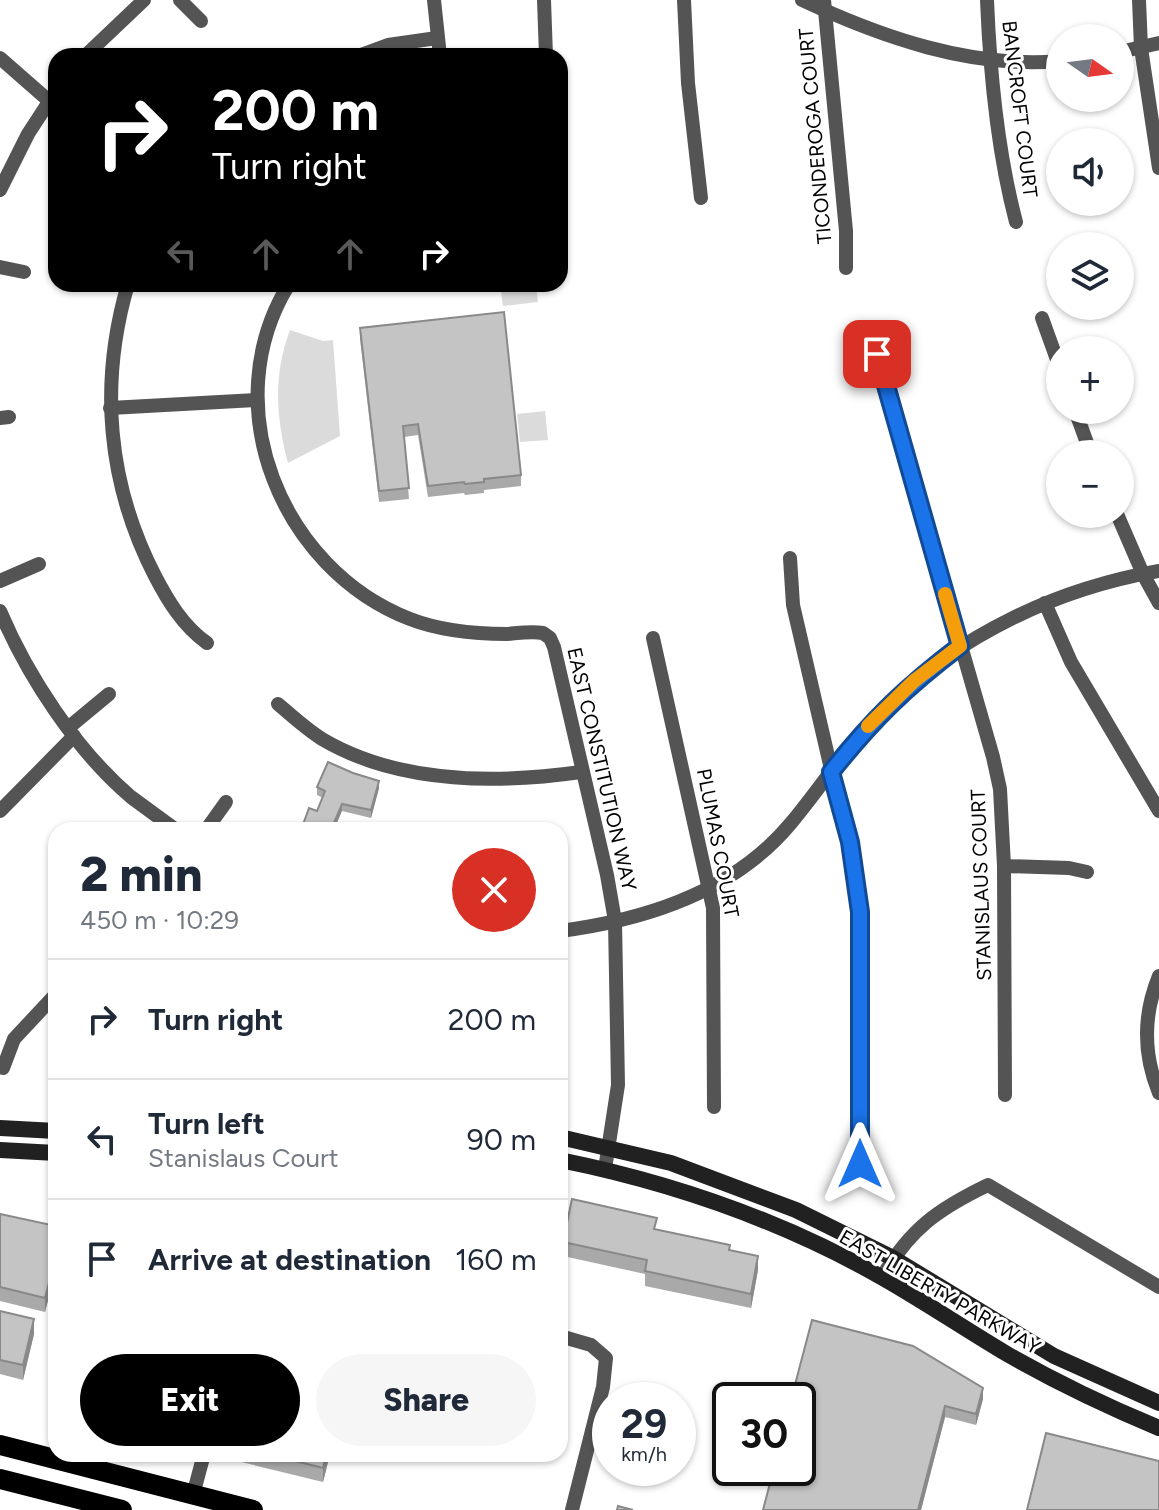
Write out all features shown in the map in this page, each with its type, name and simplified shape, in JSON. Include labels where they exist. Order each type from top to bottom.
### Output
[{"type":"main road","points":[[0,1445],[48,1457]]},
{"type":"main road","points":[[66,1462],[253,1510]]},
{"type":"main road","points":[[0,1479],[122,1510]]},
{"type":"street","points":[[93,48],[144,0]]},
{"type":"street","points":[[180,0],[201,21]]},
{"type":"street","points":[[434,0],[439,48]]},
{"type":"street","points":[[544,0],[546,48]]},
{"type":"street","points":[[684,0],[688,83],[701,198]]},
{"type":"street","points":[[802,0],[824,5],[906,40],[990,60],[1046,61]]},
{"type":"street","name":"BANCROFT COURT","points":[[987,0],[990,60],[1007,186],[1016,222]]},
{"type":"street","points":[[1139,0],[1141,48],[1159,168]]},
{"type":"street","name":"TICONDEROGA COURT","points":[[824,5],[846,231],[846,268]]},
{"type":"street","points":[[380,48],[437,38]]},
{"type":"street","points":[[1134,49],[1159,43]]},
{"type":"street","points":[[0,58],[48,101]]},
{"type":"street","points":[[0,190],[48,109]]},
{"type":"street","points":[[0,267],[24,272]]},
{"type":"street","points":[[126,292],[115,338],[110,408],[117,473],[137,536],[173,607],[192,633],[207,643]]},
{"type":"street","name":"EAST CONSTITUTION WAY","points":[[285,292],[269,329],[260,363],[257,400],[267,462],[280,496],[310,546],[350,585],[382,606],[435,627],[475,633],[538,632],[550,638],[607,875],[615,921],[618,1085],[605,1169]]},
{"type":"street","points":[[1042,318],[1048,336]]},
{"type":"street","name":"STANISLAUS COURT","points":[[877,354],[996,771],[1004,866],[1005,1095]]},
{"type":"street","points":[[110,408],[257,400]]},
{"type":"street","points":[[1123,528],[1159,603]]},
{"type":"street","points":[[790,558],[793,605],[850,842],[860,912],[860,1164]]},
{"type":"street","points":[[0,581],[39,564]]},
{"type":"street","points":[[568,930],[657,910],[710,888],[749,862],[778,837],[883,709],[960,646],[1045,603],[1087,588],[1159,571]]},
{"type":"street","points":[[1045,603],[1071,662],[1159,811]]},
{"type":"street","points":[[0,611],[25,662],[71,732],[129,795],[165,822]]},
{"type":"street","name":"PLUMAS COURT","points":[[653,638],[710,888],[714,936],[714,1107]]},
{"type":"street","points":[[1,807],[109,694]]},
{"type":"street","points":[[278,704],[331,743],[380,763],[411,771],[497,779],[581,772]]},
{"type":"street","points":[[212,822],[226,802]]},
{"type":"street","points":[[1004,866],[1069,868],[1087,872]]},
{"type":"street","points":[[1159,976],[1150,1004],[1146,1032],[1150,1068],[1159,1093]]},
{"type":"street","points":[[3,1068],[14,1039],[48,1003]]},
{"type":"street","points":[[0,1128],[48,1131]]},
{"type":"street","name":"EAST LIBERTY PARKWAY","points":[[568,1139],[671,1163],[765,1196],[893,1258],[1054,1356],[1159,1403]]},
{"type":"street","points":[[0,1150],[48,1153]]},
{"type":"street","name":"EAST LIBERTY PARKWAY","points":[[568,1162],[661,1183],[731,1206],[803,1237],[882,1277],[1054,1380],[1159,1428]]},
{"type":"street","points":[[882,1277],[893,1258],[926,1220],[988,1185],[1159,1287]]},
{"type":"street","points":[[568,1338],[591,1345],[606,1358],[603,1387],[572,1510]]},
{"type":"street","points":[[193,1495],[202,1462]]},
{"type":"shaded area","points":[[501,292],[537,292],[538,302],[503,306]]},
{"type":"shaded area","points":[[290,330],[323,341],[333,340],[340,436],[288,463],[278,396],[281,363]]},
{"type":"shaded area","points":[[545,411],[548,440],[520,442],[517,414]]},
{"type":"building","points":[[504,312],[521,475],[484,479],[484,482],[428,486],[418,424],[403,426],[409,488],[379,491],[360,328]]},
{"type":"building","points":[[328,762],[379,781],[371,810],[342,804],[334,822],[304,822],[309,808],[317,811],[325,791],[317,787]]},
{"type":"building","points":[[572,1199],[657,1218],[654,1229],[730,1245],[729,1250],[758,1256],[751,1294],[645,1271],[647,1260],[568,1243]]},
{"type":"building","points":[[0,1214],[48,1224],[48,1286],[45,1298],[0,1287]]},
{"type":"building","points":[[0,1311],[34,1319],[23,1365],[0,1360]]},
{"type":"building","points":[[812,1320],[913,1346],[983,1388],[976,1414],[945,1406],[918,1510],[763,1510],[769,1486],[816,1486],[816,1382],[796,1382]]},
{"type":"building","points":[[1046,1433],[1159,1461],[1159,1510],[1027,1510]]},
{"type":"building","points":[[299,1462],[324,1462],[323,1468]]},
{"type":"slow traffic","points":[[868,726],[914,681],[960,646],[945,594]]},
{"type":"route","points":[[860,1164],[860,912],[850,842],[831,772],[883,709],[960,646],[877,354]]}]
